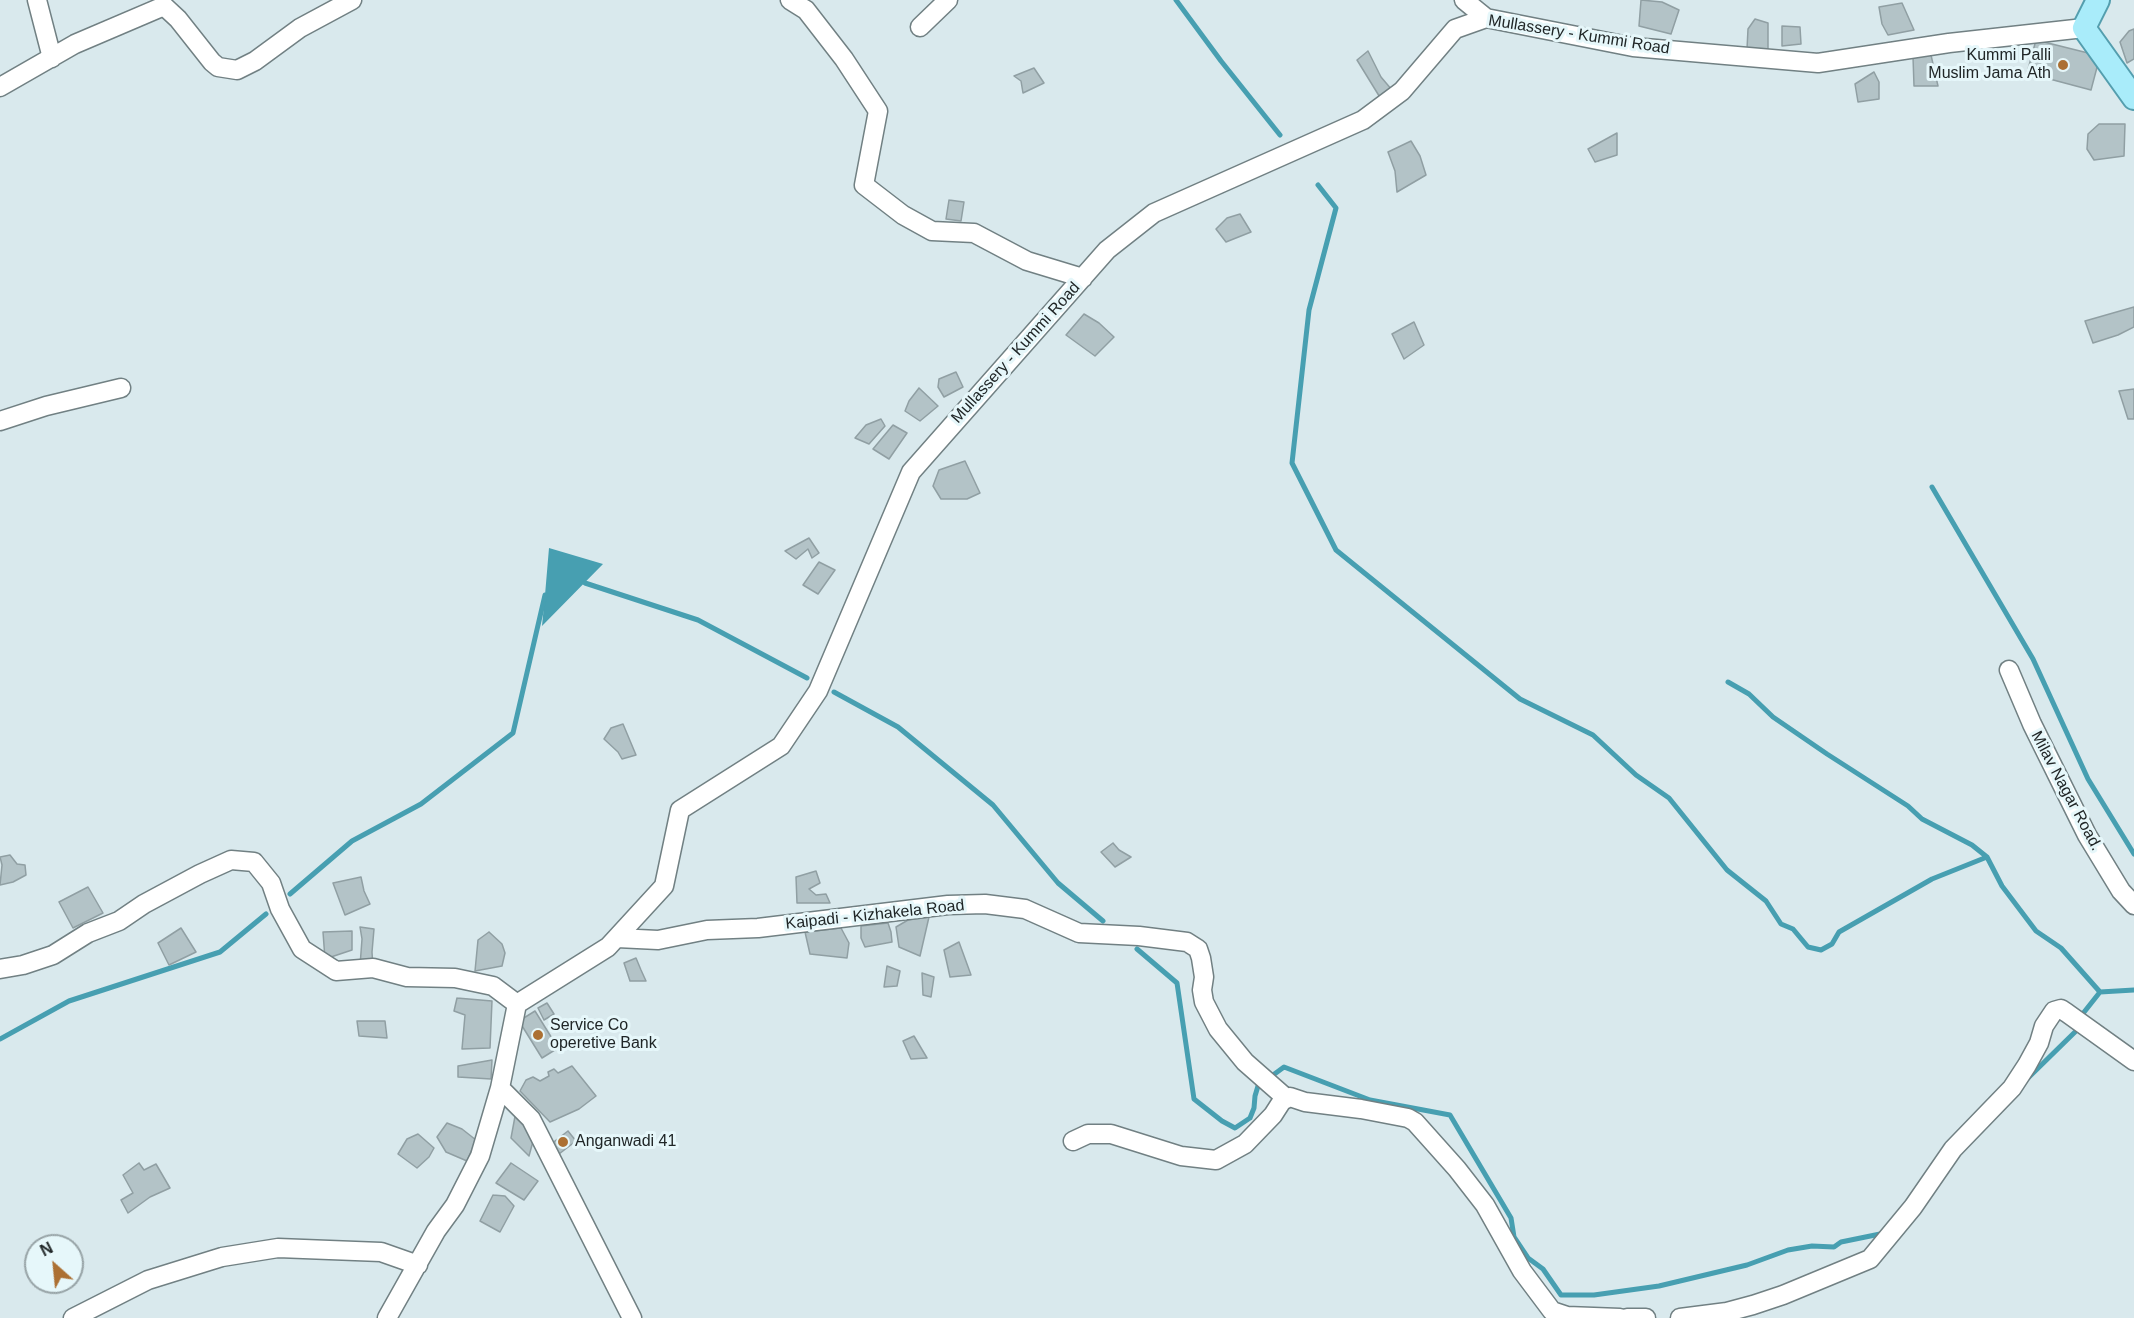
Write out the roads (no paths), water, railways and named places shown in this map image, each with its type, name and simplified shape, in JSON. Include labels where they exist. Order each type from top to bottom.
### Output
[{"type":"main road","points":[[2098,0],[2084,28],[2134,98]]},
{"type":"street","points":[[37,0],[52,58]]},
{"type":"street","points":[[0,87],[75,44],[164,6],[178,19],[212,62],[218,67],[237,70],[255,61],[300,28],[352,0]]},
{"type":"street","points":[[790,0],[806,10],[844,59],[878,111],[864,184],[903,215],[932,231],[974,233],[1027,261],[1083,278]]},
{"type":"street","points":[[920,27],[948,0]]},
{"type":"street","points":[[1464,0],[1486,18]]},
{"type":"street","name":"Mullassery - Kummi Road","points":[[517,1004],[608,947],[664,886],[680,810],[781,746],[818,691],[910,472],[1107,250],[1154,213],[1363,120],[1402,91],[1455,29],[1486,18],[1632,47],[1818,63],[1948,42],[2084,28]]},
{"type":"street","points":[[0,421],[46,406],[121,388]]},
{"type":"street","name":"Milav Nagar Road.","points":[[2009,670],[2032,724],[2087,835],[2121,891],[2134,905]]},
{"type":"street","points":[[0,969],[53,955],[88,933],[119,921],[144,904],[231,860],[254,862],[271,883],[280,909],[302,949],[336,971],[374,968],[407,977],[454,978],[493,986],[517,1004],[500,1088],[480,1156],[455,1205],[436,1231],[387,1318]]},
{"type":"street","name":"Kaipadi - Kizhakela Road","points":[[617,938],[658,940],[707,930],[758,928],[937,906],[985,904],[1025,909],[1079,933],[1139,936],[1187,942],[1198,949],[1202,958],[1204,1002],[1218,1029],[1245,1062],[1292,1099]]},
{"type":"street","points":[[1680,1318],[1727,1312],[1753,1305],[1870,1259],[1912,1207],[1953,1149],[2012,1088],[2039,1043],[2050,1015],[2061,1009],[2067,1012],[2134,1061]]},
{"type":"street","points":[[500,1088],[531,1119],[632,1318]]},
{"type":"street","points":[[1073,1141],[1088,1134],[1111,1134],[1181,1156],[1216,1160],[1245,1144],[1292,1099],[1408,1118],[1415,1122],[1457,1169],[1485,1205],[1522,1271],[1552,1311],[1567,1316],[1620,1318]]},
{"type":"street","points":[[73,1318],[148,1280],[222,1257],[278,1248],[381,1252],[418,1265]]},
{"type":"street","points":[[1627,1318],[1646,1318]]},
{"type":"water","points":[[549,548],[603,564],[542,626],[545,595]]},
{"type":"waterway","points":[[1176,0],[1280,135]]},
{"type":"waterway","points":[[1318,185],[1336,208],[1309,310],[1292,463],[1336,550],[1520,699],[1593,735],[1636,775],[1669,798],[1727,870],[1766,901],[1781,924],[1793,929],[1808,947],[1821,950],[1832,944],[1839,932],[1932,879],[1987,857]]},
{"type":"waterway","points":[[1932,487],[2033,659],[2088,779],[2134,854]]},
{"type":"waterway","points":[[585,583],[698,620],[807,678]]},
{"type":"waterway","points":[[290,894],[352,841],[421,804],[513,733],[545,595]]},
{"type":"waterway","points":[[1728,682],[1749,694],[1773,717],[1908,806],[1922,819],[1972,845],[1987,857],[2002,886],[2036,931],[2061,948],[2100,992],[2134,990]]},
{"type":"waterway","points":[[834,692],[898,727],[993,805],[1058,883],[1103,921]]},
{"type":"waterway","points":[[0,1039],[69,1001],[220,952],[266,914]]},
{"type":"waterway","points":[[1137,949],[1177,983],[1194,1099],[1235,1128],[1250,1118],[1258,1086],[1262,1083]]},
{"type":"waterway","points":[[2027,1079],[2076,1031],[2081,1016],[2100,992]]},
{"type":"waterway","points":[[1269,1078],[1284,1067],[1370,1100],[1450,1115],[1511,1218],[1514,1237],[1528,1258],[1543,1269],[1561,1295],[1594,1295],[1659,1286],[1747,1265],[1788,1250],[1812,1246],[1834,1247],[1841,1242],[1885,1233]]},
{"type":"place","name":"Kummi Palli Muslim Jama Ath","points":[[2063,65]]},
{"type":"place","name":"Service Co operetive Bank","points":[[538,1035]]},
{"type":"place","name":"Anganwadi 41","points":[[563,1142]]}]
